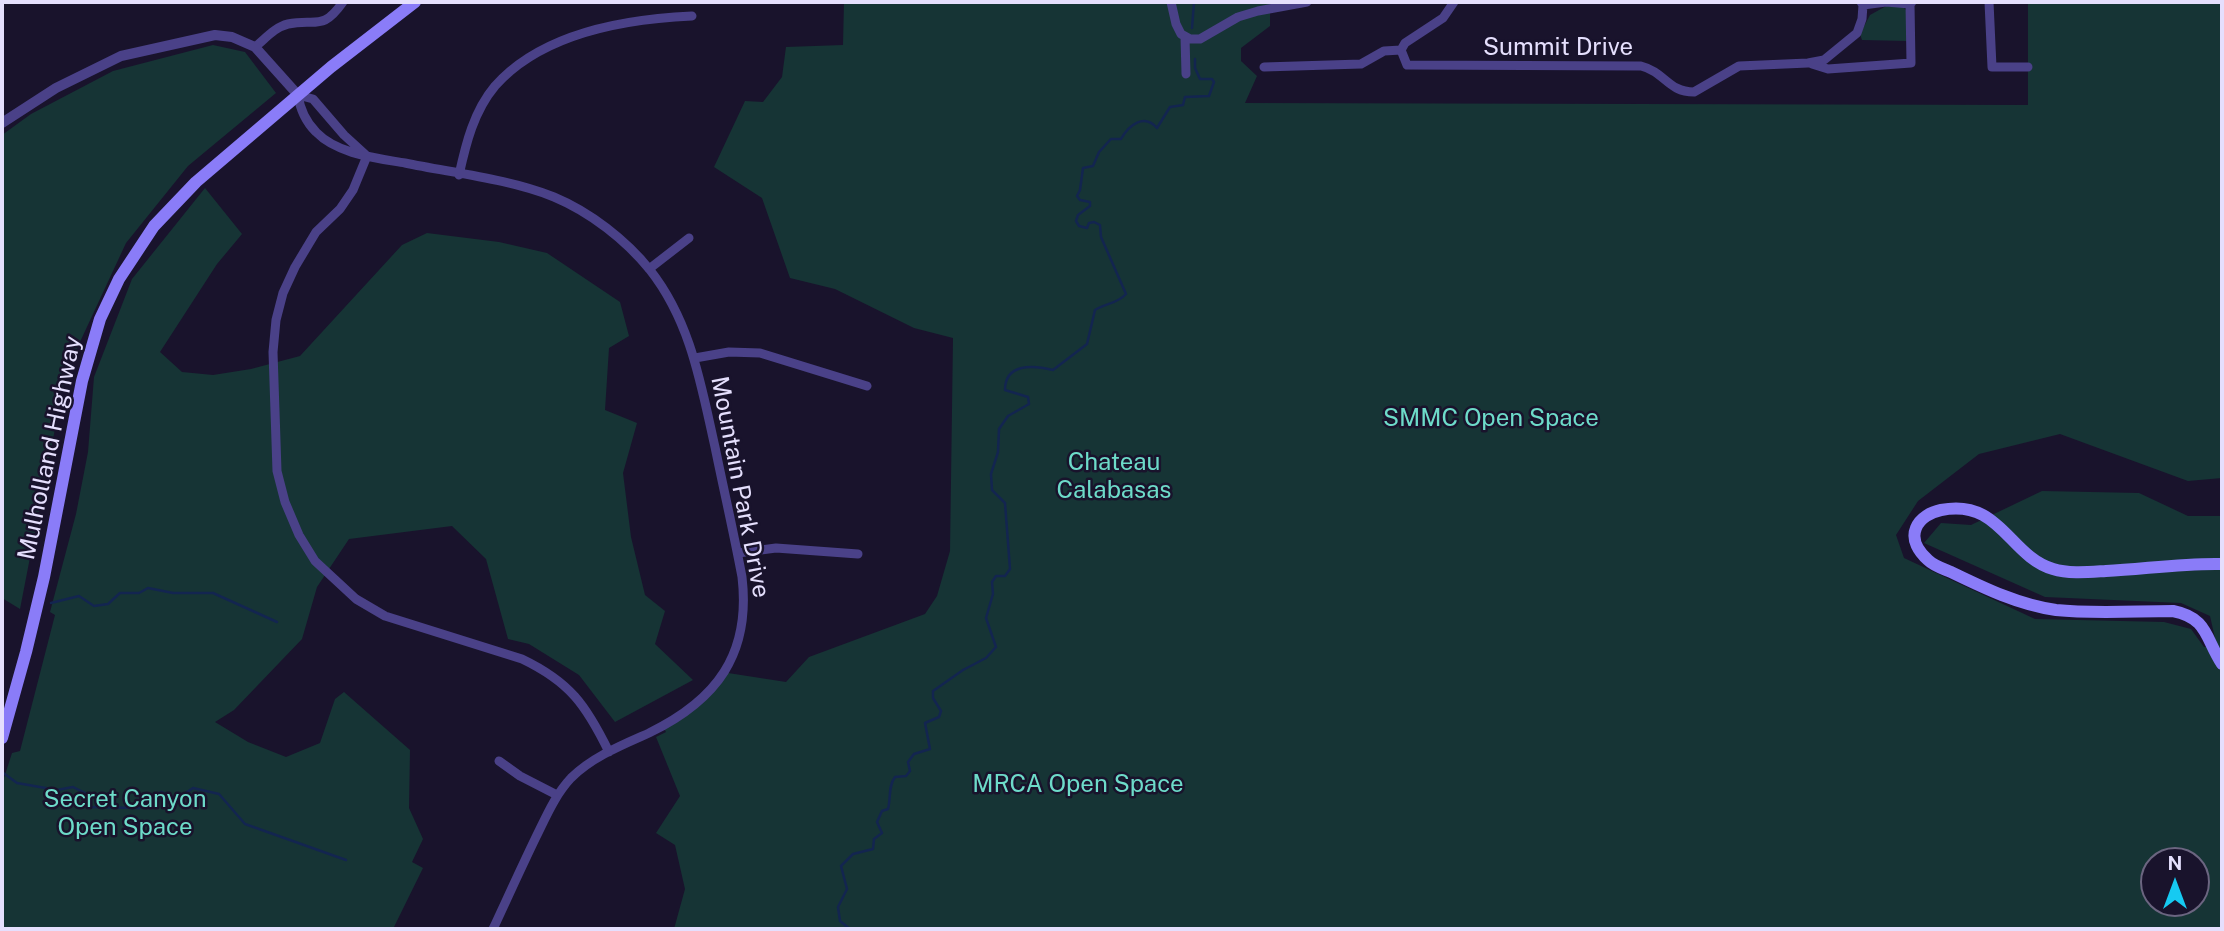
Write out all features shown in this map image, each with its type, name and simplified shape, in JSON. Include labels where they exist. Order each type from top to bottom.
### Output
[{"type":"main road","name":"Mulholland Highway","points":[[2,738],[44,577],[82,381],[106,306],[138,248],[163,216],[196,182],[298,95],[415,2]]},
{"type":"main road","points":[[2222,564],[2082,573],[2053,570],[2023,551],[1997,523],[1966,510],[1933,512],[1923,518],[1916,527],[1914,538],[1918,550],[1930,562],[2034,606],[2058,610],[2173,611],[2189,614],[2200,623],[2222,664]]},
{"type":"street","points":[[255,47],[286,25],[317,24],[325,20],[343,2]]},
{"type":"street","points":[[1171,2],[1178,29],[1185,37],[1186,74]]},
{"type":"street","points":[[1185,37],[1200,39],[1238,17],[1307,2]]},
{"type":"street","points":[[1264,67],[1361,64],[1384,51],[1401,50],[1405,43],[1443,18],[1454,2]]},
{"type":"street","points":[[1989,2],[1992,67],[2028,67]]},
{"type":"street","points":[[1808,63],[1828,69],[1911,63],[1911,3],[1862,3]]},
{"type":"street","name":"Summit Drive","points":[[1401,50],[1406,64],[1410,67],[1641,66],[1655,69],[1675,89],[1694,92],[1739,66],[1824,60],[1857,33],[1863,19],[1862,3]]},
{"type":"street","points":[[459,174],[466,143],[483,104],[495,87],[526,61],[564,40],[607,26],[692,16]]},
{"type":"street","points":[[2,122],[56,88],[121,56],[215,36],[232,37],[255,47],[298,95],[313,99],[368,156],[353,190],[340,209],[316,232],[295,267],[283,293],[276,320],[274,352],[277,471],[285,502],[299,535],[314,561],[356,599],[385,616],[522,659],[544,670],[579,699],[592,716],[610,752]]},
{"type":"street","name":"Mountain Park Drive","points":[[298,95],[300,110],[319,135],[337,146],[368,156],[522,187],[578,208],[617,237],[649,269],[681,320],[695,358],[738,553],[745,600],[743,624],[736,649],[712,688],[691,709],[589,763],[571,777],[557,795],[493,929]]},
{"type":"street","points":[[319,135],[334,123]]},
{"type":"street","points":[[649,269],[689,238]]},
{"type":"street","points":[[695,358],[729,352],[760,353],[867,386]]},
{"type":"street","points":[[738,553],[776,548],[858,554]]},
{"type":"street","points":[[499,761],[520,776],[557,795]]},
{"type":"green space","points":[[844,2],[1270,2],[1270,26],[1241,48],[1241,61],[1257,76],[1245,103],[2028,105],[2028,2],[2222,2],[2222,478],[2188,481],[2060,434],[1979,454],[1918,501],[1896,535],[1904,558],[2035,619],[2164,622],[2191,629],[2204,647],[2217,647],[2210,616],[2181,603],[2045,597],[1924,543],[1941,523],[1971,525],[2042,491],[2139,493],[2188,516],[2222,516],[2222,929],[674,929],[685,889],[675,845],[656,833],[680,796],[656,737],[666,732],[662,724],[678,716],[728,673],[786,682],[809,657],[925,614],[937,596],[950,551],[953,338],[914,328],[835,289],[790,278],[762,198],[714,167],[745,101],[763,102],[782,77],[786,47],[843,45]]},
{"type":"green space","points":[[1888,5],[1903,7],[1908,12],[1908,41],[1862,40],[1860,34],[1870,15]]},
{"type":"green space","points":[[213,45],[245,52],[276,93],[188,166],[126,243],[66,372],[20,609],[2,598],[2,135],[31,114],[113,71]]},
{"type":"green space","name":"Secret Canyon Open Space","points":[[205,188],[242,234],[217,264],[160,352],[182,372],[213,375],[251,369],[300,356],[402,245],[427,233],[499,242],[547,253],[620,302],[629,336],[609,348],[605,410],[637,423],[623,473],[631,537],[645,595],[665,611],[655,644],[693,680],[615,722],[579,675],[529,644],[508,639],[486,559],[452,526],[349,539],[317,587],[302,639],[234,710],[215,722],[248,742],[286,757],[320,743],[335,699],[344,692],[410,750],[409,808],[423,839],[412,862],[423,868],[393,929],[2,929],[2,784],[12,753],[20,751],[55,615],[50,612],[76,514],[88,452],[94,377],[132,279]]},
{"type":"waterway","points":[[1192,28],[1194,2]]},
{"type":"waterway","points":[[850,929],[840,921],[838,907],[847,889],[841,866],[853,854],[873,849],[874,839],[882,833],[877,822],[882,811],[888,809],[890,788],[895,777],[906,776],[910,771],[908,762],[914,754],[930,749],[925,723],[939,717],[941,711],[933,698],[933,691],[986,658],[996,647],[986,618],[993,594],[992,582],[996,576],[1005,576],[1010,569],[1005,503],[992,490],[991,474],[998,452],[999,429],[1008,416],[1029,404],[1028,397],[1005,390],[1006,381],[1015,370],[1022,368],[1053,370],[1087,344],[1095,310],[1119,300],[1126,294],[1101,237],[1100,225],[1089,223],[1087,228],[1079,226],[1076,221],[1078,215],[1090,206],[1090,202],[1080,200],[1077,196],[1083,168],[1093,166],[1099,152],[1111,139],[1121,139],[1132,125],[1147,121],[1157,128],[1170,107],[1183,105],[1185,97],[1209,96],[1214,82],[1212,79],[1200,79],[1195,68],[1195,59]]},
{"type":"waterway","points":[[51,603],[79,596],[94,606],[108,604],[120,593],[139,593],[148,588],[173,593],[213,593],[277,622]]},
{"type":"waterway","points":[[2,772],[17,783],[57,790],[73,787],[85,793],[91,807],[139,808],[161,792],[177,799],[193,788],[219,794],[245,824],[346,860]]},
{"type":"park label","name":"SMMC Open Space","points":[[1491,419]]},
{"type":"park label","name":"Chateau Calabasas","points":[[1114,477]]},
{"type":"park label","name":"MRCA Open Space","points":[[1078,785]]}]
